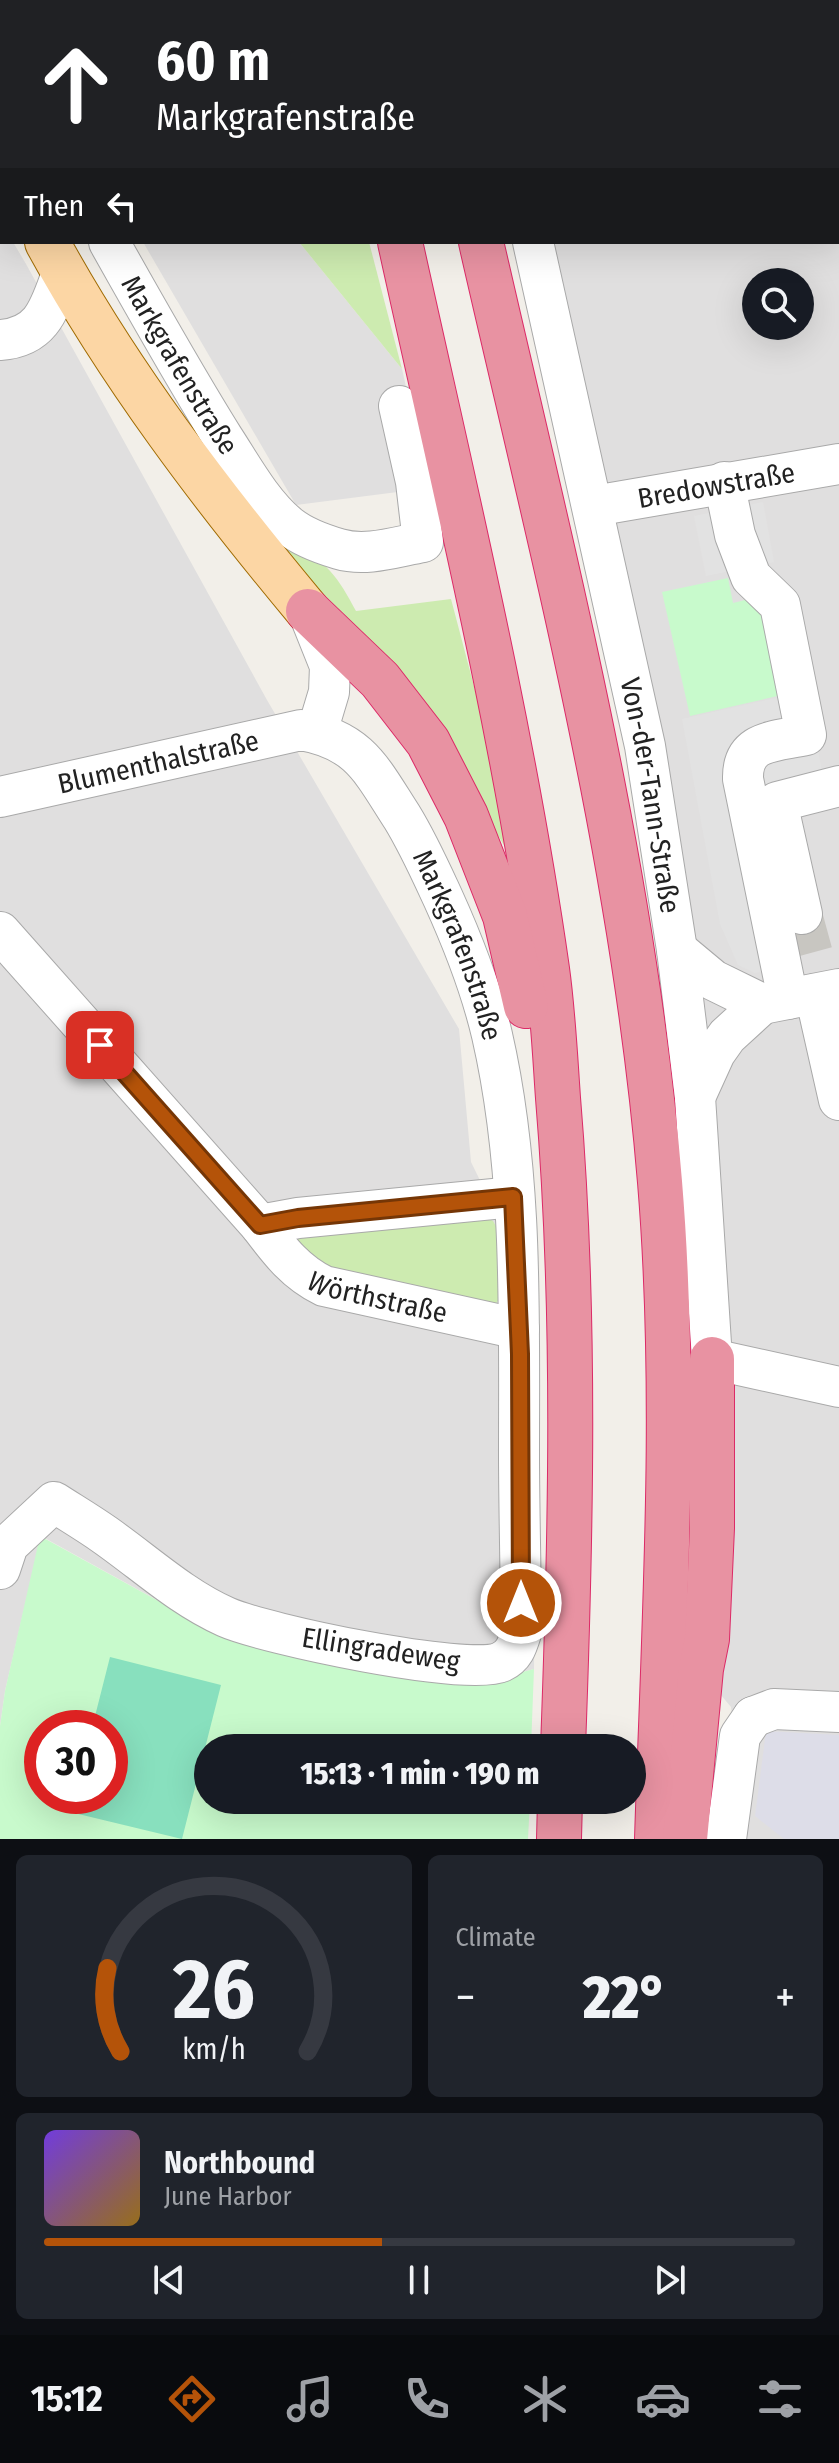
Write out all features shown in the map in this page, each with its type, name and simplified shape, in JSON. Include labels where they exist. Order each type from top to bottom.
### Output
[{"type":"highway","points":[[400,244],[510,745],[548,972],[564,1164],[569,1292],[570,1448],[563,1734]]},
{"type":"highway","points":[[481,244],[583,690],[627,914],[645,1046],[660,1184],[668,1364],[668,1543],[657,1839]]},
{"type":"highway","points":[[308,611],[380,680],[428,742],[466,816],[505,916],[564,1164]]},
{"type":"highway","points":[[685,1839],[701,1669],[707,1639],[712,1528],[712,1359]]},
{"type":"highway","points":[[559,1839],[560,1814]]},
{"type":"main road","points":[[55,256],[138,389],[254,546],[308,611]]},
{"type":"street","name":"Markgrafenstraße","points":[[110,244],[179,367],[246,473],[274,511],[290,526],[312,539],[360,553],[423,542],[416,482],[399,406]]},
{"type":"street","name":"Von-der-Tann-Straße","points":[[533,244],[645,746],[677,950],[695,1097],[712,1359]]},
{"type":"street","points":[[0,340],[32,331],[48,312],[55,256]]},
{"type":"street","name":"Bredowstraße","points":[[594,506],[839,464]]},
{"type":"street","points":[[724,482],[735,535],[751,577],[780,605],[806,735],[751,749],[742,761],[743,779],[839,1100]]},
{"type":"street","points":[[308,611],[330,666],[329,692],[317,732]]},
{"type":"street","name":"Blumenthalstraße","points":[[0,797],[301,730],[317,732]]},
{"type":"street","name":"Markgrafenstraße","points":[[317,732],[337,739],[354,750],[370,769],[416,839],[464,943],[492,1033],[508,1118],[519,1329]]},
{"type":"street","points":[[802,914],[777,802],[839,786]]},
{"type":"street","name":"Wörthstraße","points":[[0,932],[304,1276],[324,1286],[519,1329]]},
{"type":"street","points":[[677,950],[713,980],[807,989]]},
{"type":"street","points":[[695,1097],[715,1053],[727,1036],[750,1018],[807,989]]},
{"type":"street","name":"Wörthstraße","points":[[260,1225],[298,1218],[513,1197]]},
{"type":"street","name":"Ellingradeweg","points":[[0,1569],[8,1545],[54,1502],[104,1534],[190,1598],[228,1618],[353,1649],[416,1659],[486,1665],[501,1662],[515,1651],[521,1633],[519,1329]]},
{"type":"street","points":[[712,1359],[839,1387]]},
{"type":"street","points":[[726,1839],[740,1736],[760,1724],[774,1709],[839,1712]]},
{"type":"shaded area","points":[[0,244],[14,244],[267,700],[459,1029],[471,1162],[501,1223],[536,1440],[534,1669],[511,1675],[431,1676],[233,1642],[41,1536],[5,1691],[0,1726]]},
{"type":"shaded area","points":[[144,244],[301,244],[402,369],[429,488],[296,505]]},
{"type":"shaded area","points":[[535,244],[839,244],[839,1385],[717,1357],[700,1099]]},
{"type":"shaded area","points":[[763,502],[774,562],[706,576],[694,516]]},
{"type":"shaded area","points":[[806,691],[823,776],[764,789],[800,962],[755,973],[738,965],[720,924],[682,719]]},
{"type":"shaded area","points":[[716,1363],[839,1392],[839,1839],[726,1839],[735,1741],[731,1707],[715,1688]]},
{"type":"shaded area","points":[[766,1731],[839,1735],[839,1839],[784,1839],[755,1816]]},
{"type":"green space","points":[[301,244],[370,244],[402,369]]},
{"type":"green space","points":[[290,546],[322,563],[344,589],[356,611],[451,599],[489,743],[511,857],[431,724],[282,550]]},
{"type":"green space","points":[[728,578],[733,603],[745,600],[774,611],[791,693],[690,716],[662,592]]},
{"type":"green space","points":[[480,1214],[493,1221],[501,1235],[502,1293],[496,1304],[321,1272],[294,1237]]},
{"type":"green space","points":[[40,1536],[233,1642],[431,1676],[511,1675],[534,1669],[532,1734],[194,1734],[194,1814],[529,1814],[528,1839],[0,1839],[0,1726]]},
{"type":"green space","points":[[110,1657],[221,1685],[209,1734],[194,1734],[194,1792],[182,1839],[78,1814],[128,1814],[128,1710],[97,1710]]},
{"type":"tunnel","points":[[802,914],[814,958]]},
{"type":"route","points":[[100,1045],[260,1225],[298,1218],[513,1197],[520,1354],[521,1603]]}]
